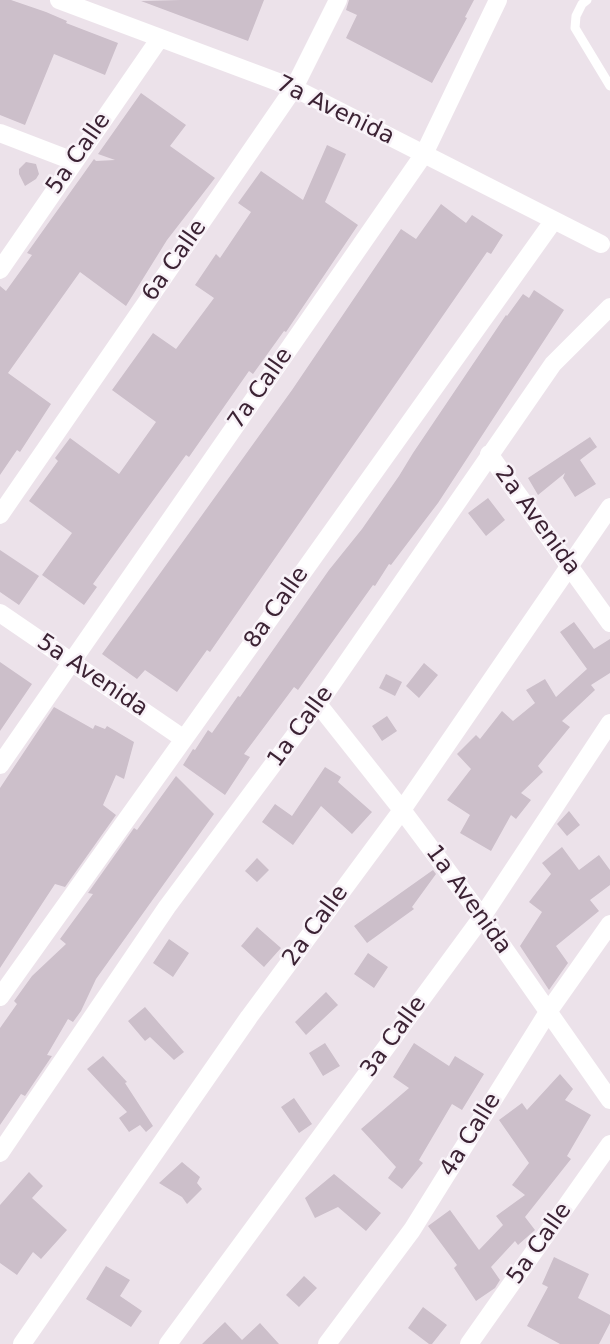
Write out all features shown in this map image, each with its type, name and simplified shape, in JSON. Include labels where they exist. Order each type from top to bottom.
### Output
[{"type":"street","name":"7a Avenida","points":[[59,0],[293,89],[601,244]]},
{"type":"street","name":"6a Calle","points":[[0,515],[293,89],[338,0]]},
{"type":"street","name":"7a Calle","points":[[0,765],[424,154],[498,0]]},
{"type":"street","name":"5a Calle","points":[[0,270],[160,38]]},
{"type":"street","points":[[0,133],[73,162]]},
{"type":"street","name":"8a Calle","points":[[0,997],[554,220]]},
{"type":"street","name":"1a Calle","points":[[0,1153],[167,907],[318,704],[553,364],[610,307]]},
{"type":"street","name":"2a Avenida","points":[[489,454],[610,623]]},
{"type":"street","name":"2a Calle","points":[[22,1344],[249,1017],[402,810],[610,507]]},
{"type":"street","name":"5a Avenida","points":[[0,613],[184,739]]},
{"type":"street","name":"1a Avenida","points":[[318,704],[482,917],[610,1100]]},
{"type":"street","name":"3a Calle","points":[[168,1344],[482,917],[610,723]]},
{"type":"street","name":"4a Calle","points":[[327,1344],[412,1230],[548,1012],[610,924]]},
{"type":"street","name":"5a Calle","points":[[469,1344],[610,1144]]},
{"type":"lane","points":[[587,0],[576,16],[575,28],[610,86]]},
{"type":"building","points":[[0,0],[11,0],[46,12],[67,21],[66,23],[118,43],[105,75],[54,54],[25,125],[0,115]]},
{"type":"building","points":[[264,0],[248,41],[141,1]]},
{"type":"building","points":[[349,0],[474,0],[432,83],[346,38],[357,15],[346,10]]},
{"type":"building","points":[[141,93],[186,125],[170,146],[215,178],[167,240],[126,306],[80,272],[8,373],[51,404],[20,452],[17,450],[0,475],[0,286],[6,291],[32,255],[27,253],[94,159],[115,160],[98,154]]},
{"type":"building","points":[[327,145],[346,154],[325,202],[358,225],[286,332],[284,331],[253,374],[249,371],[189,457],[186,455],[141,517],[93,584],[97,587],[84,605],[42,575],[72,533],[29,501],[58,461],[55,458],[70,438],[119,474],[156,422],[112,390],[153,333],[176,349],[214,298],[195,285],[216,254],[220,258],[251,212],[238,203],[261,171],[303,200]]},
{"type":"building","points":[[26,162],[36,164],[39,174],[25,186],[19,169]]},
{"type":"building","points":[[441,204],[466,223],[472,215],[503,235],[491,254],[487,252],[210,652],[207,650],[177,692],[145,670],[137,679],[102,654],[292,390],[401,229],[416,239]]},
{"type":"building","points":[[534,290],[564,310],[438,503],[391,565],[389,564],[375,586],[373,585],[298,690],[294,687],[244,754],[250,757],[225,795],[183,765],[208,730],[212,733],[238,696],[240,697],[329,570],[362,529],[506,315],[523,294],[529,298]]},
{"type":"building","points":[[590,437],[597,447],[580,460],[596,484],[575,497],[563,478],[565,473],[538,495],[528,478]]},
{"type":"building","points":[[488,498],[505,520],[486,536],[468,513]]},
{"type":"building","points":[[0,550],[39,576],[19,605],[0,592]]},
{"type":"building","points":[[574,622],[594,649],[610,639],[610,673],[591,685],[595,690],[562,721],[570,727],[538,766],[543,772],[521,793],[531,800],[516,819],[511,815],[491,851],[460,833],[470,815],[447,800],[471,769],[457,754],[476,735],[480,739],[502,711],[513,721],[535,703],[526,690],[545,679],[556,697],[587,669],[560,632]]},
{"type":"building","points":[[0,662],[32,684],[0,731]]},
{"type":"building","points":[[424,663],[438,675],[419,698],[406,686]]},
{"type":"building","points":[[386,674],[402,682],[395,696],[379,688]]},
{"type":"building","points":[[54,707],[93,729],[95,725],[105,729],[107,726],[134,742],[124,779],[116,775],[103,805],[116,815],[65,887],[55,884],[0,968],[0,788]]},
{"type":"building","points":[[387,716],[397,731],[382,741],[372,726]]},
{"type":"building","points":[[325,767],[341,777],[338,782],[372,812],[352,834],[321,806],[293,845],[262,822],[275,804],[292,816]]},
{"type":"building","points":[[176,776],[214,814],[96,979],[81,1011],[73,1022],[68,1019],[47,1055],[52,1056],[25,1096],[21,1094],[0,1125],[0,1028],[17,1004],[14,1001],[32,976],[66,944],[60,939],[93,894],[88,893],[134,828],[137,830]]},
{"type":"building","points":[[569,811],[580,825],[567,836],[557,824]]},
{"type":"building","points":[[562,847],[579,870],[599,855],[610,870],[610,885],[590,900],[599,911],[556,946],[568,963],[549,990],[520,946],[542,912],[529,902],[551,874],[542,863]]},
{"type":"building","points":[[257,858],[269,870],[257,882],[245,871]]},
{"type":"building","points":[[433,870],[436,874],[412,907],[414,909],[367,943],[354,926]]},
{"type":"building","points":[[257,927],[281,948],[264,967],[241,946]]},
{"type":"building","points":[[169,939],[189,953],[173,977],[153,963]]},
{"type":"building","points":[[368,953],[388,967],[374,988],[354,974]]},
{"type":"building","points":[[326,992],[338,1005],[306,1035],[295,1022]]},
{"type":"building","points":[[145,1007],[184,1052],[174,1060],[150,1037],[145,1041],[128,1021]]},
{"type":"building","points":[[325,1043],[340,1066],[323,1076],[309,1053]]},
{"type":"building","points":[[414,1043],[449,1066],[455,1056],[484,1074],[462,1110],[452,1104],[419,1160],[423,1163],[402,1189],[388,1178],[396,1167],[361,1129],[409,1088],[393,1077]]},
{"type":"building","points":[[103,1056],[127,1082],[125,1083],[153,1126],[146,1132],[140,1125],[129,1132],[119,1118],[127,1112],[87,1069]]},
{"type":"building","points":[[560,1074],[573,1089],[565,1100],[591,1115],[567,1156],[571,1159],[525,1217],[535,1230],[518,1245],[515,1241],[491,1267],[500,1280],[495,1288],[476,1301],[454,1268],[457,1265],[428,1226],[450,1210],[479,1250],[503,1225],[496,1216],[525,1195],[512,1185],[529,1163],[499,1120],[522,1103],[527,1110]]},
{"type":"building","points":[[294,1098],[312,1124],[299,1133],[281,1107]]},
{"type":"building","points":[[182,1162],[200,1177],[197,1183],[202,1189],[187,1204],[182,1197],[159,1183]]},
{"type":"building","points":[[29,1172],[43,1186],[32,1198],[67,1230],[41,1259],[33,1252],[17,1275],[0,1263],[0,1205]]},
{"type":"building","points":[[334,1174],[381,1213],[366,1231],[338,1207],[315,1218],[305,1198]]},
{"type":"building","points":[[554,1257],[589,1274],[578,1298],[610,1315],[610,1323],[599,1344],[560,1344],[527,1326],[548,1287],[542,1284]]},
{"type":"building","points":[[106,1266],[130,1280],[120,1296],[142,1311],[131,1327],[86,1299]]},
{"type":"building","points":[[304,1276],[317,1288],[299,1307],[286,1295]]},
{"type":"building","points":[[423,1307],[447,1325],[432,1344],[408,1328]]},
{"type":"building","points":[[225,1322],[242,1340],[260,1323],[279,1344],[202,1344]]}]
